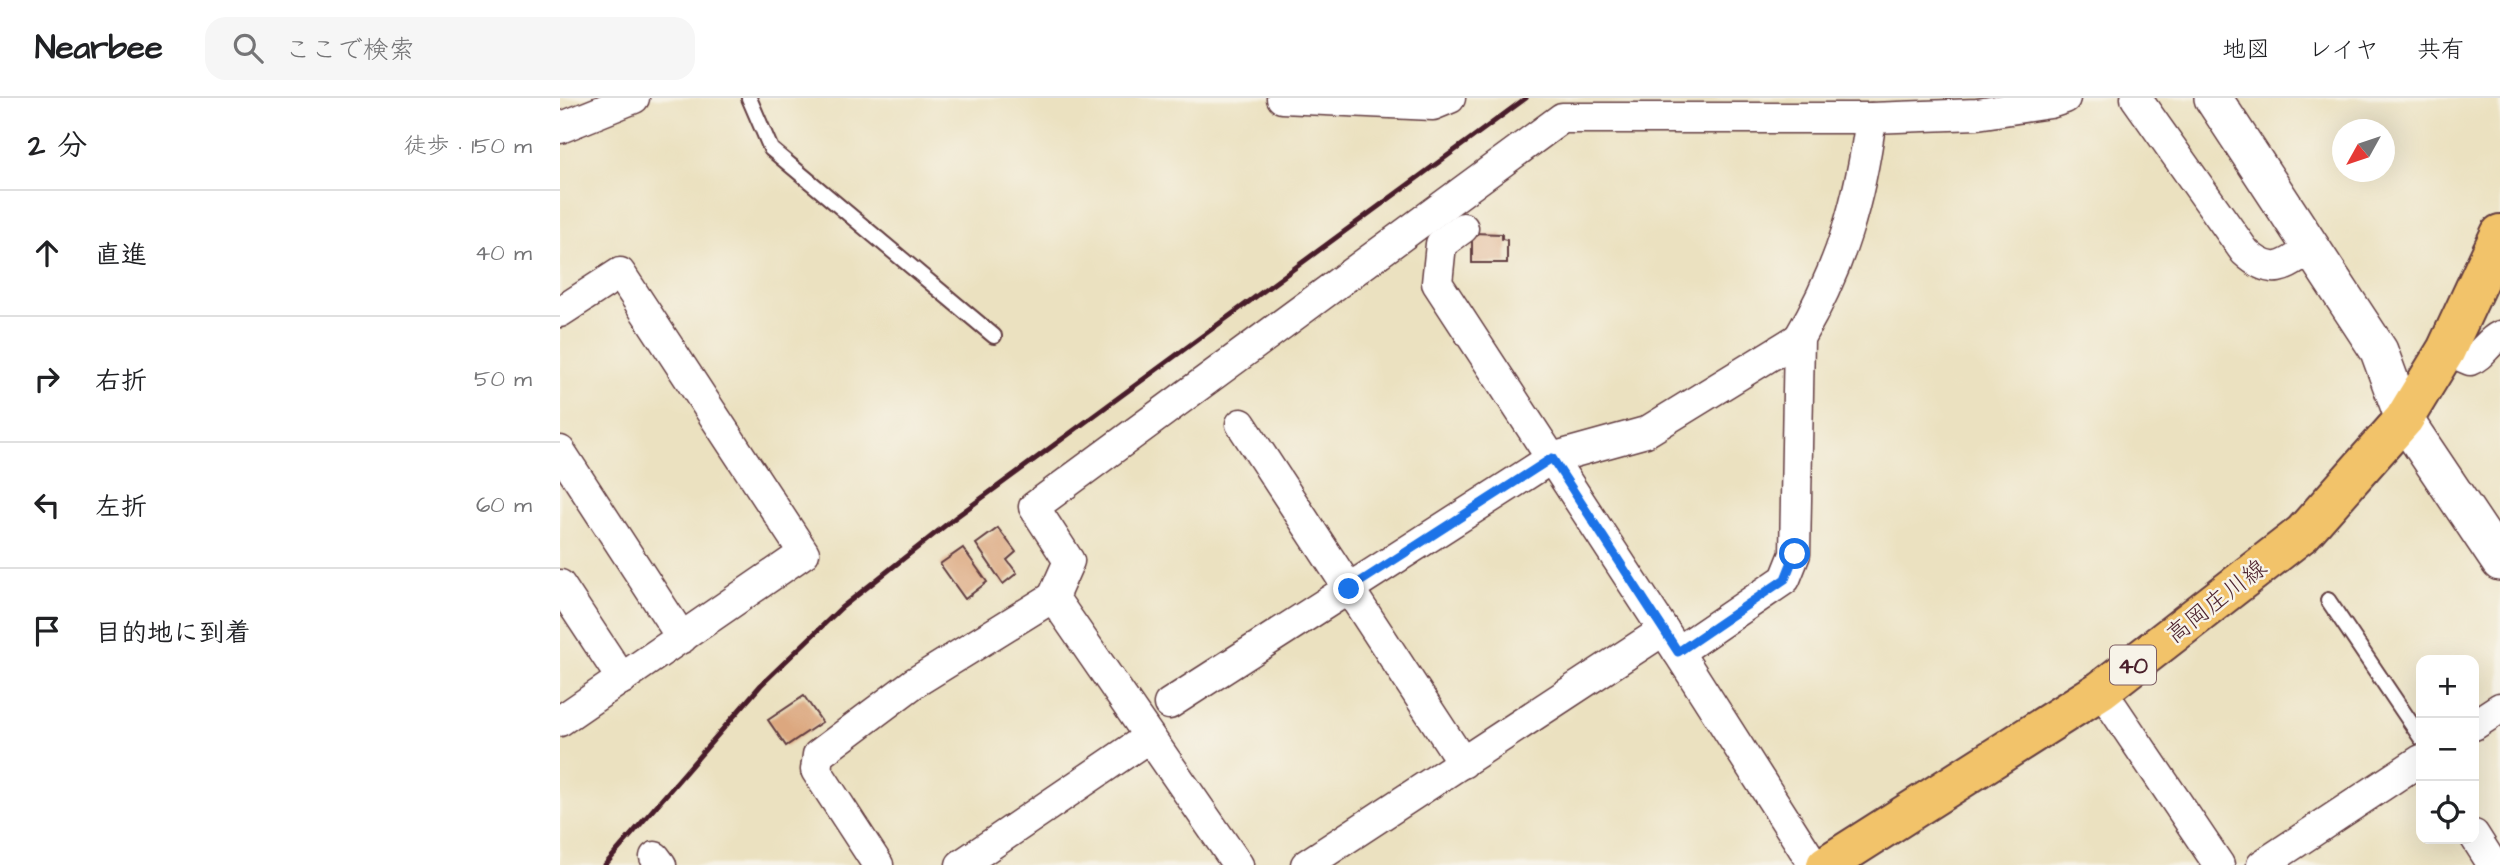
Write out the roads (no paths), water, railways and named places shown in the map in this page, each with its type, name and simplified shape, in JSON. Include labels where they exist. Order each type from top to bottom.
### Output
[{"type":"main road","name":"高岡庄川線","points":[[1828,864],[2101,690],[2303,533],[2404,419],[2446,350],[2500,234]]},
{"type":"street","points":[[560,128],[634,98]]},
{"type":"street","points":[[1282,98],[1433,105],[1450,98]]},
{"type":"street","points":[[878,865],[816,770],[818,755],[914,683],[1054,597],[1069,561],[1034,507],[1562,118],[1871,118],[1977,114],[2066,98]]},
{"type":"street","points":[[2136,98],[2245,251],[2258,264],[2276,268],[2289,264],[2311,248]]},
{"type":"street","points":[[2213,98],[2379,351],[2404,419],[2500,562]]},
{"type":"street","points":[[1169,704],[1552,458],[1646,432],[1799,338],[1814,313],[1845,243],[1864,171],[1871,118]]},
{"type":"street","points":[[1463,228],[1441,244],[1437,283],[1671,641],[1828,864]]},
{"type":"street","points":[[560,312],[620,273],[804,553],[560,721]]},
{"type":"street","points":[[2446,350],[2470,360],[2476,358],[2489,342],[2500,336]]},
{"type":"street","points":[[1306,865],[1463,763],[1671,641],[1785,579],[1795,554],[1799,338]]},
{"type":"street","points":[[1241,424],[1463,763]]},
{"type":"street","points":[[560,451],[682,638]]},
{"type":"street","points":[[560,585],[622,679]]},
{"type":"street","points":[[1054,597],[1238,865]]},
{"type":"street","points":[[2101,690],[2219,865]]},
{"type":"street","points":[[2479,722],[2500,708]]},
{"type":"street","points":[[961,865],[1149,737]]},
{"type":"street","points":[[2273,862],[2416,763]]},
{"type":"street","points":[[2479,843],[2493,865]]},
{"type":"lane","points":[[749,98],[771,149],[995,336]]},
{"type":"lane","points":[[2328,600],[2416,731]]},
{"type":"railway","points":[[605,865],[761,685],[841,608],[956,517],[1526,98]]}]
